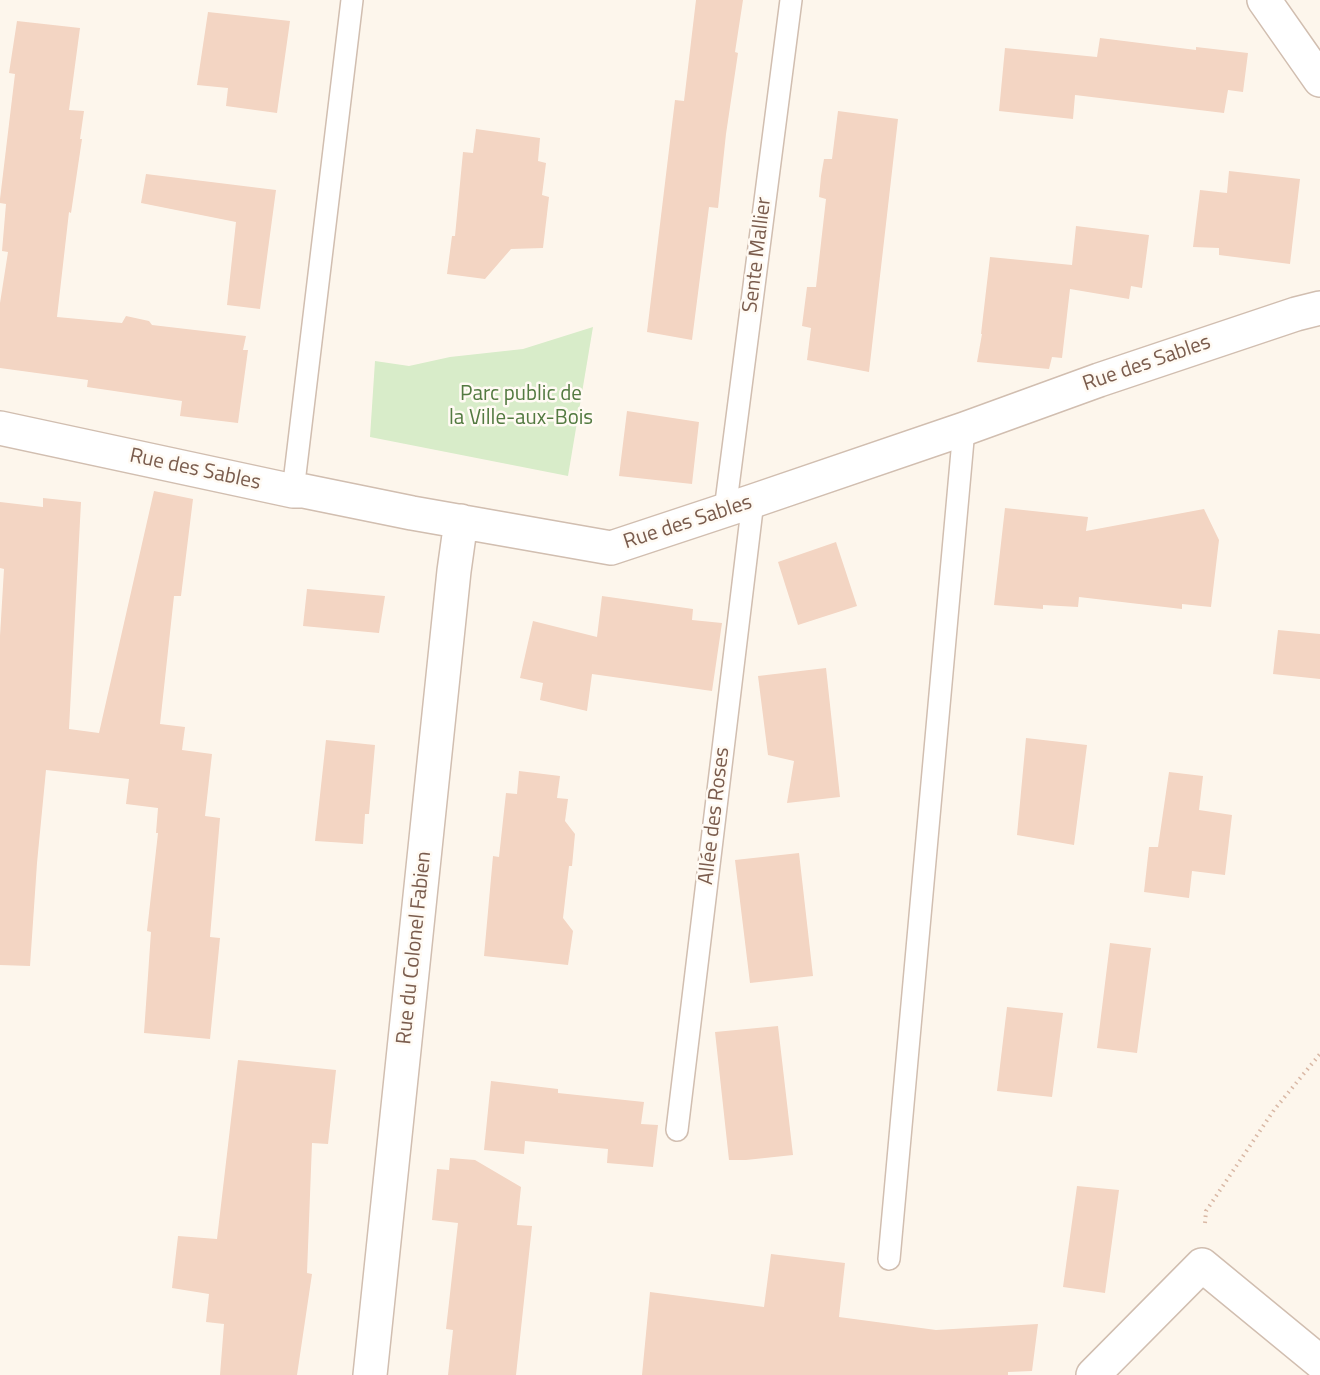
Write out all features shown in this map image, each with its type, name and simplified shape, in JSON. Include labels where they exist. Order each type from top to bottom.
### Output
[{"type":"street","points":[[1264,0],[1320,80]]},
{"type":"street","name":"Rue des Sables","points":[[0,428],[293,491],[304,491],[412,513],[611,548],[964,429],[1121,373],[1320,308]]},
{"type":"street","name":"Rue du Colonel Fabien","points":[[370,1375],[461,521]]},
{"type":"street","points":[[1093,1375],[1202,1265],[1320,1362]]},
{"type":"lane","points":[[293,491],[352,0]]},
{"type":"lane","name":"Sente Mallier","points":[[739,506],[791,0]]},
{"type":"lane","points":[[889,1259],[964,429]]},
{"type":"lane","name":"Allée des Roses","points":[[677,1130],[739,506]]},
{"type":"path","points":[[1202,1265],[1206,1211],[1274,1110],[1320,1054]]},
{"type":"green space","name":"Parc public de la Ville-aux-Bois","points":[[593,327],[568,476],[370,437],[375,361],[409,366],[450,357],[523,349]]},
{"type":"building","points":[[696,0],[743,0],[718,208],[709,207],[692,340],[647,332],[675,100],[684,101]]},
{"type":"building","points":[[208,12],[290,21],[277,113],[226,106],[228,88],[197,85]]},
{"type":"building","points":[[17,21],[80,28],[69,110],[84,111],[80,139],[82,139],[71,213],[69,212],[57,317],[122,323],[126,316],[149,321],[152,325],[246,336],[243,350],[248,350],[238,423],[180,416],[182,401],[87,387],[88,380],[0,368],[0,303],[8,252],[2,251],[6,204],[0,203],[0,199],[15,74],[9,73]]},
{"type":"building","points":[[1100,38],[1196,50],[1196,47],[1248,53],[1243,92],[1228,90],[1224,113],[1075,95],[1073,119],[999,111],[1005,48],[1097,57]]},
{"type":"building","points":[[838,111],[898,119],[869,372],[807,360],[811,328],[802,326],[807,287],[816,287],[826,199],[819,197],[821,176],[824,159],[832,159]]},
{"type":"building","points":[[476,129],[540,138],[538,161],[546,163],[542,195],[549,197],[543,248],[511,249],[485,279],[447,274],[452,236],[455,236],[463,152],[473,153]]},
{"type":"building","points":[[1229,171],[1300,179],[1290,264],[1219,255],[1219,248],[1193,247],[1200,190],[1227,193]]},
{"type":"building","points":[[146,174],[276,190],[260,309],[227,305],[236,222],[141,203]]},
{"type":"building","points":[[1076,226],[1149,235],[1142,288],[1131,286],[1129,299],[1070,289],[1062,358],[1052,357],[1049,369],[977,362],[990,257],[1072,265]]},
{"type":"building","points":[[627,411],[699,422],[692,484],[619,476]]},
{"type":"building","points":[[154,491],[193,499],[181,596],[174,596],[160,724],[185,727],[182,750],[212,754],[205,816],[220,818],[210,937],[220,938],[210,1039],[144,1033],[151,932],[147,931],[158,833],[156,833],[158,808],[126,804],[129,779],[46,770],[30,966],[0,965],[0,636],[4,569],[0,568],[0,502],[43,507],[43,498],[81,502],[69,729],[99,733]]},
{"type":"building","points":[[1005,508],[1088,517],[1086,531],[1204,509],[1219,540],[1211,607],[1182,604],[1182,609],[1079,597],[1078,607],[1043,605],[1043,609],[994,605]]},
{"type":"building","points":[[836,542],[857,606],[798,625],[778,562]]},
{"type":"building","points":[[307,589],[385,596],[379,633],[303,626]]},
{"type":"building","points":[[602,596],[693,609],[692,620],[722,623],[712,691],[592,674],[587,711],[540,700],[543,683],[520,678],[533,621],[597,637]]},
{"type":"building","points":[[1278,630],[1320,634],[1320,679],[1273,674]]},
{"type":"building","points":[[826,668],[840,797],[787,803],[794,761],[768,755],[758,676]]},
{"type":"building","points":[[1026,738],[1087,745],[1074,845],[1017,835]]},
{"type":"building","points":[[326,740],[375,745],[369,814],[365,814],[363,844],[315,841]]},
{"type":"building","points":[[519,771],[560,776],[557,798],[568,799],[565,821],[575,834],[563,918],[573,931],[568,965],[484,956],[493,856],[499,857],[506,793],[517,794]]},
{"type":"building","points":[[1169,772],[1203,776],[1199,810],[1232,815],[1225,875],[1192,871],[1189,898],[1144,892],[1149,847],[1158,847]]},
{"type":"building","points":[[799,853],[813,976],[750,983],[735,860]]},
{"type":"building","points":[[1110,943],[1151,948],[1137,1053],[1097,1048]]},
{"type":"building","points":[[1007,1007],[1063,1013],[1052,1097],[997,1091]]},
{"type":"building","points":[[778,1026],[793,1155],[729,1160],[715,1032]]},
{"type":"building","points":[[238,1060],[336,1070],[328,1144],[312,1143],[307,1273],[312,1274],[297,1375],[220,1375],[224,1324],[206,1322],[209,1294],[172,1288],[178,1236],[217,1239]]},
{"type":"building","points":[[491,1081],[558,1089],[558,1093],[644,1102],[641,1124],[658,1125],[653,1167],[607,1163],[608,1149],[525,1141],[524,1154],[484,1150]]},
{"type":"building","points":[[450,1158],[475,1160],[521,1187],[517,1225],[532,1226],[516,1375],[448,1375],[453,1330],[446,1329],[458,1223],[432,1220],[437,1169],[449,1170]]},
{"type":"building","points":[[1077,1186],[1119,1190],[1105,1293],[1063,1287]]},
{"type":"building","points":[[771,1254],[845,1263],[839,1317],[936,1330],[1038,1324],[1032,1371],[1008,1372],[1008,1375],[642,1375],[650,1292],[764,1307]]}]
